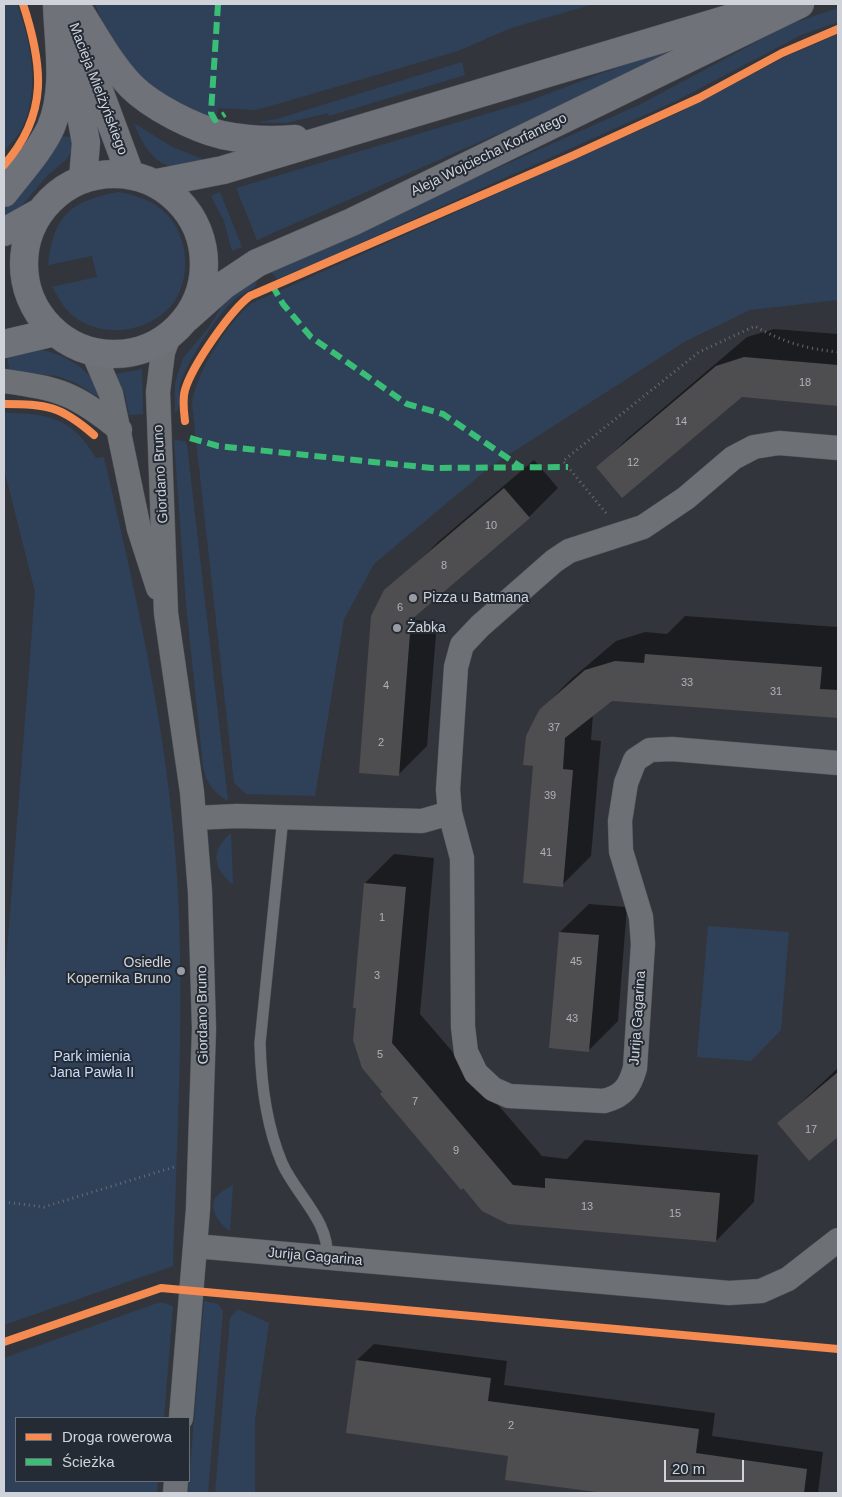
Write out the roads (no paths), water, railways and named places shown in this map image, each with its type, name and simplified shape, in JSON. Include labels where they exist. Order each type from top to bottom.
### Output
[{"type":"main road","points":[[4,193],[38,150],[51,127],[57,107],[60,82],[57,4]]},
{"type":"main road","name":"Macieja Mielżyńskiego","points":[[61,4],[86,143],[83,178]]},
{"type":"main road","name":"Macieja Mielżyńskiego","points":[[66,4],[130,174]]},
{"type":"main road","points":[[75,4],[108,56],[132,86],[169,113],[222,135],[269,141],[329,138]]},
{"type":"main road","points":[[157,183],[222,170],[782,4]]},
{"type":"main road","name":"Aleja Wojciecha Korfantego","points":[[40,212],[28,236],[24,262],[27,288],[38,312],[55,332],[72,344],[92,352],[119,354],[146,349],[178,327],[224,285],[257,263],[352,222],[800,4]]},
{"type":"main road","points":[[4,232],[40,212],[59,192],[83,178],[106,173],[130,174],[157,183],[182,202],[199,229],[205,259],[201,290],[178,327]]},
{"type":"main road","points":[[4,344],[55,332]]},
{"type":"street","name":"Giordano Bruno","points":[[178,327],[163,352],[158,392],[166,613],[194,818],[202,922],[204,1029],[195,1246],[181,1417]]},
{"type":"street","name":"Giordano Bruno","points":[[92,352],[111,394],[120,430],[139,529],[166,613]]},
{"type":"street","points":[[4,381],[60,390],[95,409],[120,430]]},
{"type":"street","name":"Jurija Gagarina","points":[[838,448],[779,443],[754,447],[733,458],[686,498],[644,527],[569,551],[554,561],[480,626],[462,645],[456,668],[448,790],[450,813],[462,858],[464,874],[463,1027],[466,1052],[476,1073],[493,1089],[509,1096],[604,1101],[618,1097],[630,1085],[635,1068],[644,944],[641,916],[621,851],[620,821],[626,783],[635,760],[650,750],[672,749],[838,763]]},
{"type":"street","points":[[194,818],[236,816],[422,822],[450,813]]},
{"type":"street","name":"Jurija Gagarina","points":[[195,1246],[729,1293],[761,1291],[788,1278],[838,1240]]},
{"type":"lane","points":[[283,817],[260,1043],[260,1068],[270,1125],[282,1163],[324,1232],[328,1246],[327,1258]]},
{"type":"place","name":"Pizza u Batmana","points":[[413,598]]},
{"type":"place","name":"Żabka","points":[[397,628]]},
{"type":"place","name":"Osiedle Kopernika Bruno","points":[[181,971]]},
{"type":"park label","name":"Park imienia Jana Pawła II","points":[[92,1066]]}]
